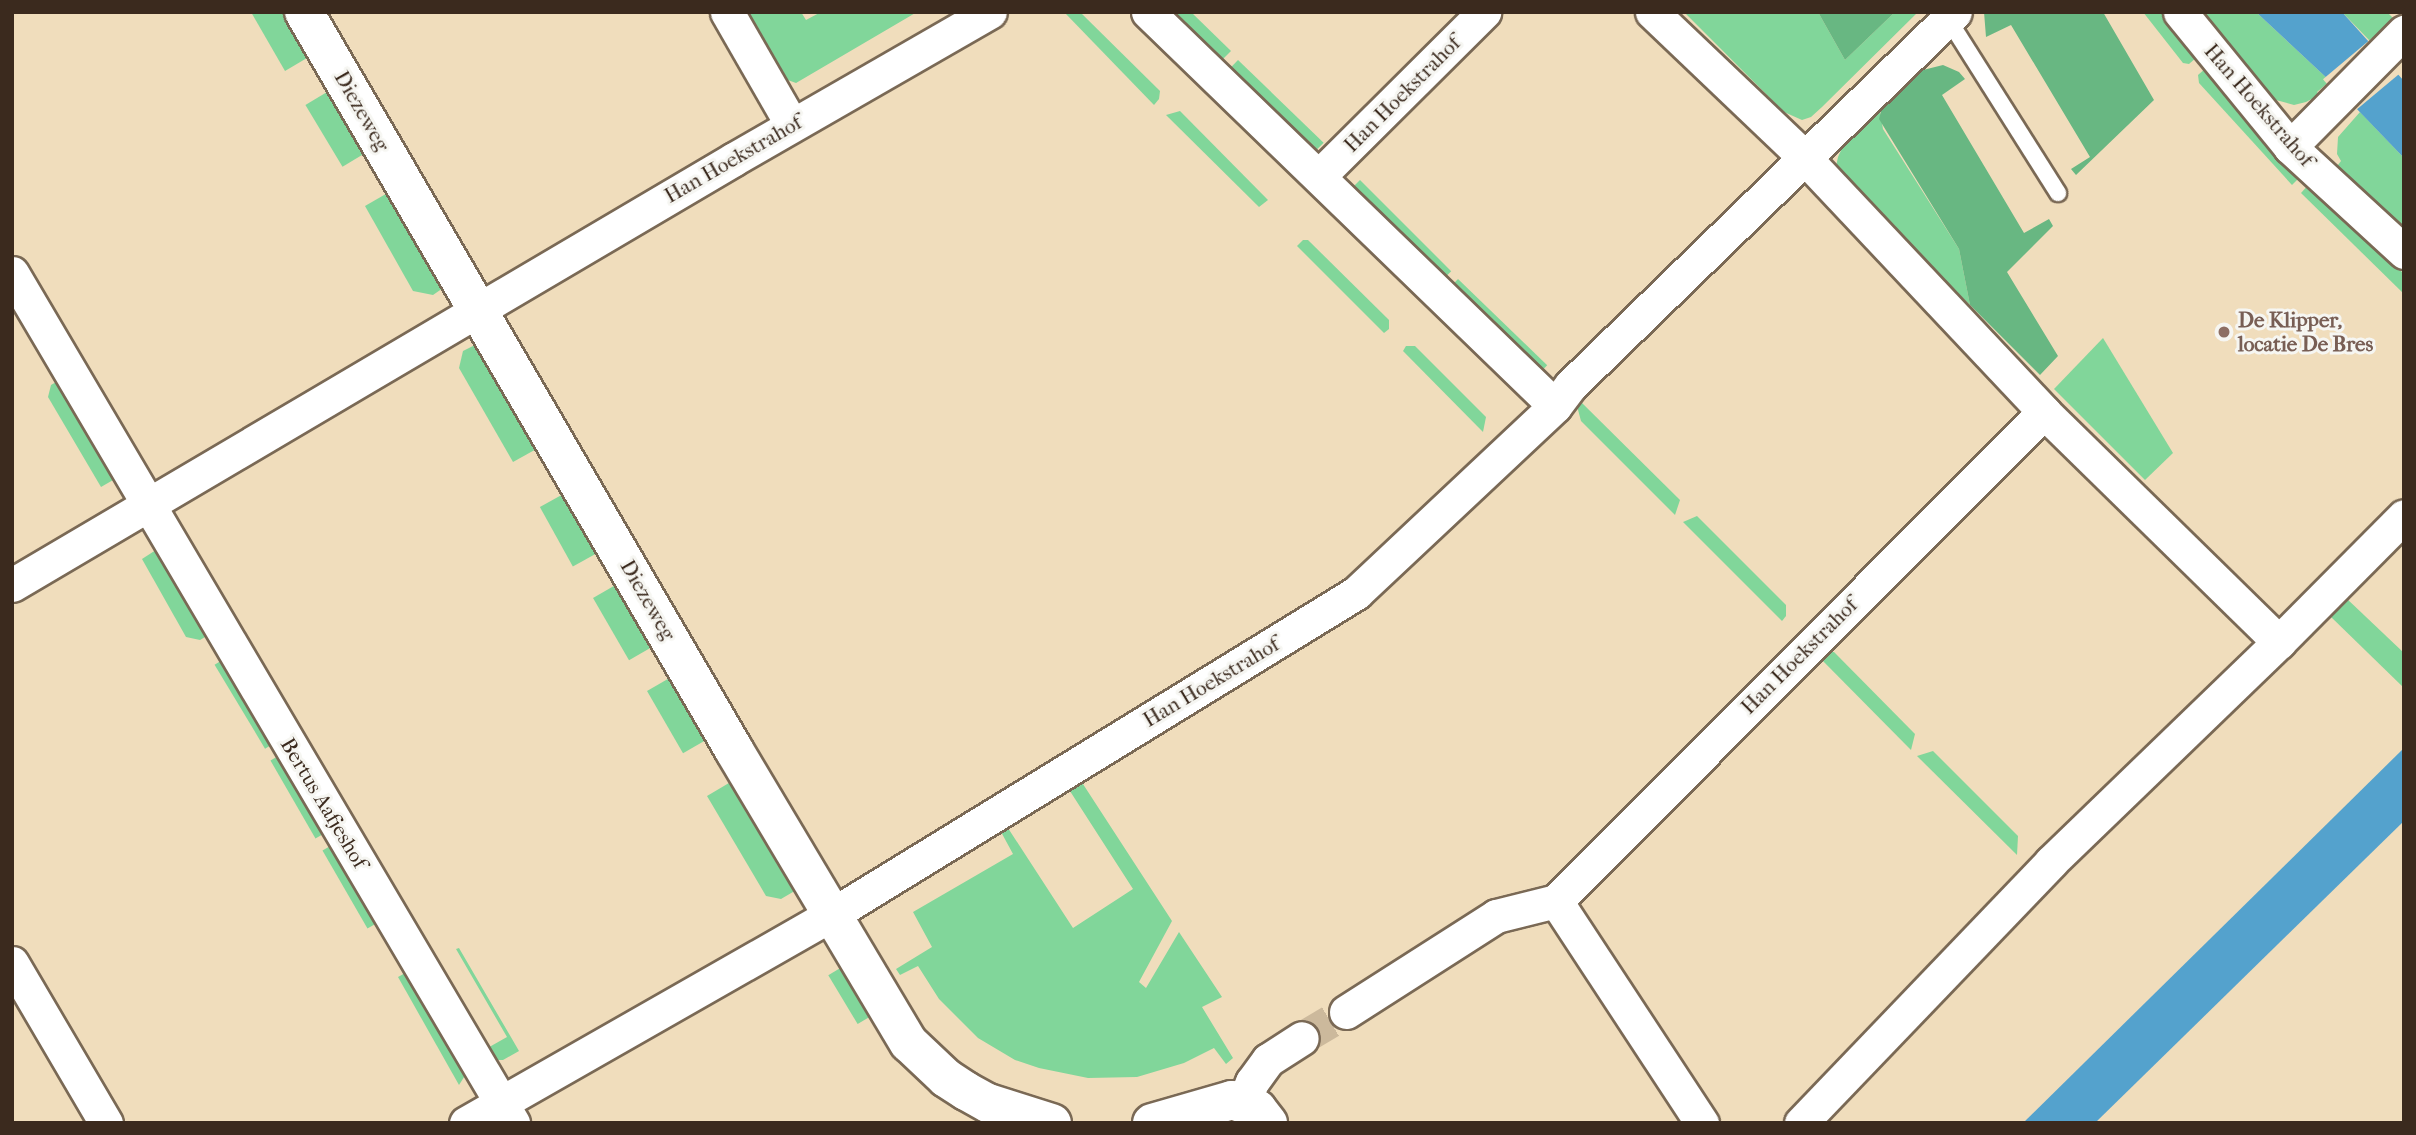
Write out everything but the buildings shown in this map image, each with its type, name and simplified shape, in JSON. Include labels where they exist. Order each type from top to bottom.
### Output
[{"type":"street","name":"Diezeweg","points":[[304,12],[896,1024],[909,1043],[946,1078],[988,1103],[1052,1123]]},
{"type":"street","points":[[727,12],[792,125]]},
{"type":"street","name":"Han Hoekstrahof","points":[[478,310],[990,12]]},
{"type":"street","points":[[1148,12],[1555,407]]},
{"type":"street","name":"Han Hoekstrahof","points":[[1319,176],[1484,12]]},
{"type":"street","points":[[1652,12],[1804,157],[2044,412],[2279,642]]},
{"type":"street","name":"Han Hoekstrahof","points":[[2180,12],[2290,147],[2404,252]]},
{"type":"street","name":"Han Hoekstrahof","points":[[833,914],[1356,593],[1555,407],[1572,385],[1952,16]]},
{"type":"street","points":[[2290,147],[2400,37]]},
{"type":"street","name":"Bertus Aafjeshof","points":[[12,273],[507,1113]]},
{"type":"street","points":[[12,585],[478,310]]},
{"type":"street","name":"Han Hoekstrahof","points":[[1556,901],[2044,412]]},
{"type":"street","points":[[1801,1123],[2052,862],[2279,642],[2404,516]]},
{"type":"street","points":[[1346,1012],[1496,916],[1556,901],[1702,1123]]},
{"type":"street","points":[[466,1123],[507,1113],[833,914]]},
{"type":"street","points":[[15,976],[106,1123]]},
{"type":"street","points":[[1152,1123],[1219,1102],[1256,1113],[1252,1082],[1268,1060],[1302,1038]]},
{"type":"lane","points":[[1952,16],[2058,193]]},
{"type":"green space","points":[[251,12],[286,12],[312,55],[285,71]]},
{"type":"green space","points":[[746,12],[801,12],[806,20],[821,12],[917,12],[796,83],[785,79]]},
{"type":"green space","points":[[1080,12],[1160,91],[1159,99],[1154,105],[1065,13]]},
{"type":"green space","points":[[1175,12],[1191,12],[1231,51],[1223,59]]},
{"type":"green space","points":[[1684,12],[1818,12],[1845,60],[1895,12],[1918,12],[1822,107],[1811,117],[1802,120],[1784,112]]},
{"type":"green space","points":[[1818,12],[1895,12],[1845,60]]},
{"type":"green space","points":[[1984,12],[2103,12],[2154,100],[2076,175],[2071,169],[2090,157],[2011,25],[1986,37]]},
{"type":"green space","points":[[2143,12],[2161,12],[2197,57],[2189,64],[2183,63]]},
{"type":"green space","points":[[2199,12],[2256,12],[2330,81],[2317,92],[2319,95],[2306,102],[2294,105],[2276,100]]},
{"type":"green space","points":[[2342,12],[2387,12],[2394,19],[2370,41]]},
{"type":"green space","points":[[1238,60],[1324,143],[1317,150],[1231,67]]},
{"type":"green space","points":[[1943,65],[1959,72],[1965,79],[1942,95],[2024,233],[2049,219],[2053,226],[2007,272],[2058,356],[2040,375],[1970,305],[1959,249],[1879,119],[1882,107],[1919,71]]},
{"type":"green space","points":[[2206,68],[2302,175],[2292,185],[2199,83],[2198,75]]},
{"type":"green space","points":[[332,89],[369,151],[343,167],[305,105]]},
{"type":"green space","points":[[1882,107],[1880,112],[1883,129],[1959,249],[1970,305],[1835,171],[1844,144]]},
{"type":"green space","points":[[1180,111],[1268,200],[1259,207],[1166,115]]},
{"type":"green space","points":[[2360,112],[2404,158],[2404,237],[2335,169],[2341,161],[2337,154],[2338,137]]},
{"type":"green space","points":[[1360,180],[1451,271],[1443,279],[1352,188]]},
{"type":"green space","points":[[2310,183],[2404,274],[2404,294],[2301,193]]},
{"type":"green space","points":[[391,191],[446,286],[433,295],[413,291],[365,206]]},
{"type":"green space","points":[[1303,240],[1308,240],[1389,320],[1389,329],[1384,333],[1297,246]]},
{"type":"green space","points":[[1458,279],[1547,365],[1540,373],[1450,287]]},
{"type":"green space","points":[[2103,338],[2173,453],[2145,480],[2054,389]]},
{"type":"green space","points":[[479,343],[540,447],[513,462],[459,368],[463,351]]},
{"type":"green space","points":[[1406,346],[1415,346],[1486,417],[1483,432],[1403,351]]},
{"type":"green space","points":[[63,378],[120,476],[101,487],[48,397],[51,385]]},
{"type":"green space","points":[[1580,401],[1680,500],[1675,515],[1581,421],[1577,406]]},
{"type":"green space","points":[[567,492],[600,551],[573,567],[540,507]]},
{"type":"green space","points":[[1697,516],[1786,605],[1786,616],[1782,621],[1683,522]]},
{"type":"green space","points":[[159,548],[210,634],[200,640],[186,637],[142,559]]},
{"type":"green space","points":[[619,583],[655,645],[629,660],[593,598]]},
{"type":"green space","points":[[2345,597],[2404,653],[2404,688],[2329,615]]},
{"type":"green space","points":[[1822,652],[1834,652],[1915,734],[1911,750],[1818,656]]},
{"type":"green space","points":[[224,659],[274,743],[265,749],[215,665]]},
{"type":"green space","points":[[673,676],[709,738],[683,753],[647,691]]},
{"type":"green space","points":[[1933,751],[2018,836],[2017,855],[1917,756]]},
{"type":"green space","points":[[280,755],[325,833],[315,838],[270,760]]},
{"type":"green space","points":[[734,780],[798,889],[781,899],[766,896],[707,796]]},
{"type":"green space","points":[[1081,781],[1172,921],[1139,982],[1146,988],[1179,932],[1222,997],[1202,1007],[1233,1058],[1226,1064],[1214,1048],[1184,1063],[1137,1077],[1088,1078],[1039,1068],[1015,1060],[978,1038],[939,999],[918,966],[900,975],[896,969],[932,947],[913,912],[1013,854],[1000,830],[1006,825],[1073,928],[1133,889],[1068,788]]},
{"type":"green space","points":[[332,845],[377,923],[367,928],[322,850]]},
{"type":"green space","points":[[459,948],[519,1051],[503,1060],[490,1060],[484,1050],[507,1037],[456,949]]},
{"type":"green space","points":[[842,967],[871,1016],[858,1024],[828,975]]},
{"type":"green space","points":[[407,972],[466,1074],[459,1085],[398,977]]},
{"type":"water","points":[[2256,12],[2342,12],[2404,81],[2404,158],[2330,81]]},
{"type":"water","points":[[2404,748],[2404,821],[2095,1123],[2023,1123]]},
{"type":"pier","points":[[2372,38],[2401,72],[2352,114],[2323,79]]},
{"type":"tunnel","points":[[1302,1038],[1346,1012]]},
{"type":"place","name":"De Klipper, locatie De Bres","points":[[2224,332]]}]
